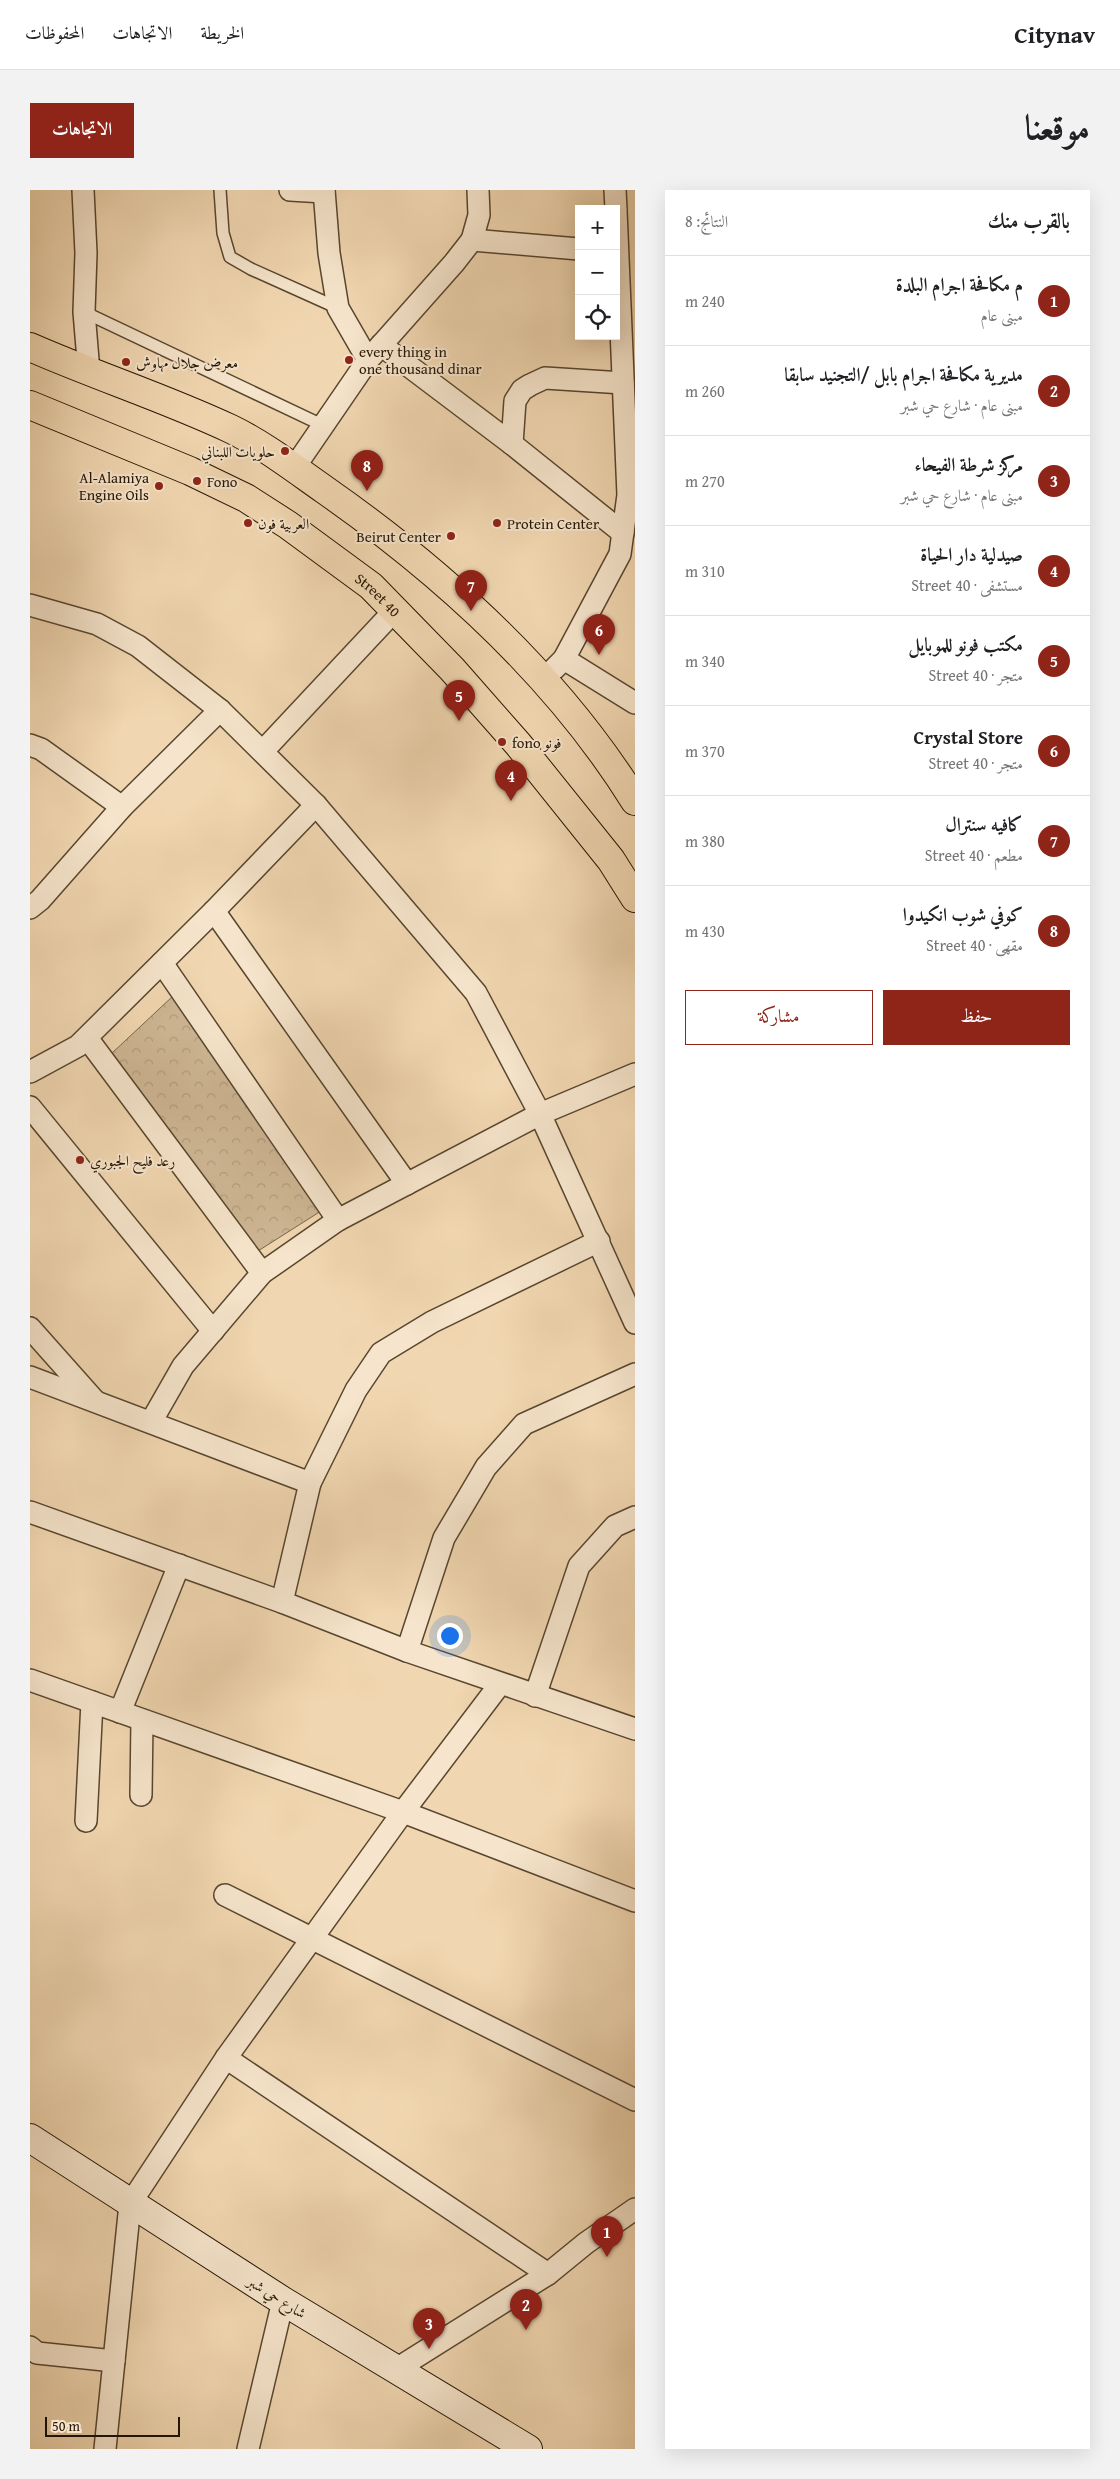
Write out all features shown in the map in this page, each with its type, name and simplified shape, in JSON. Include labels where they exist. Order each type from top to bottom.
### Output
[{"type":"main road","points":[[30,347],[232,430],[294,468],[376,525],[496,628],[544,680],[613,766],[635,801]]},
{"type":"main road","name":"Street 40","points":[[30,405],[190,470],[246,498],[288,525],[371,586],[452,669],[518,744],[611,860],[633,892]]},
{"type":"main road","name":"شارع حي شبر","points":[[30,2138],[282,2302],[528,2449]]},
{"type":"street","points":[[83,190],[84,312],[89,372]]},
{"type":"street","points":[[290,190],[324,191],[329,253],[338,308],[374,353],[512,444],[623,533]]},
{"type":"street","points":[[294,468],[322,425],[374,353],[472,240],[479,215],[478,190]]},
{"type":"street","points":[[615,190],[616,205]]},
{"type":"street","points":[[544,680],[564,659],[620,554],[628,495],[623,383],[623,253],[620,235]]},
{"type":"street","points":[[472,240],[575,249]]},
{"type":"street","points":[[512,444],[515,401],[522,390],[530,384],[545,378],[623,383]]},
{"type":"street","points":[[30,605],[96,624],[138,646],[220,710],[316,805],[476,993],[540,1114],[635,1323]]},
{"type":"street","points":[[263,751],[396,610]]},
{"type":"street","points":[[564,659],[635,703]]},
{"type":"street","points":[[30,908],[122,807],[220,710]]},
{"type":"street","points":[[30,745],[41,749],[122,807]]},
{"type":"street","points":[[30,1072],[78,1046],[214,911],[316,805]]},
{"type":"street","points":[[214,911],[407,1184]]},
{"type":"street","points":[[162,963],[338,1220]]},
{"type":"street","points":[[86,1038],[262,1272]]},
{"type":"street","points":[[151,1422],[183,1366],[262,1272],[338,1220],[540,1114],[635,1074]]},
{"type":"street","points":[[30,1107],[214,1331]]},
{"type":"street","points":[[282,1602],[310,1483],[356,1390],[382,1353],[432,1322],[599,1241]]},
{"type":"street","points":[[30,1328],[96,1402]]},
{"type":"street","points":[[407,1651],[444,1538],[486,1467],[524,1424],[635,1374]]},
{"type":"street","points":[[30,1377],[310,1483]]},
{"type":"street","points":[[30,1512],[282,1602],[407,1651],[635,1729]]},
{"type":"street","points":[[535,1696],[579,1566],[615,1526],[635,1517]]},
{"type":"street","points":[[120,1712],[179,1565]]},
{"type":"street","points":[[30,1680],[403,1812],[634,1898]]},
{"type":"street","points":[[105,2449],[130,2204],[226,2058],[312,1937],[403,1812],[500,1684]]},
{"type":"street","points":[[86,1821],[92,1702]]},
{"type":"street","points":[[142,1720],[142,1795]]},
{"type":"street","points":[[225,1895],[635,2100]]},
{"type":"street","points":[[226,2058],[548,2274]]},
{"type":"street","points":[[395,2370],[548,2274],[626,2221],[635,2209]]},
{"type":"street","points":[[248,2449],[282,2302]]},
{"type":"street","points":[[30,2347],[37,2353],[114,2361]]},
{"type":"lane","points":[[220,190],[223,233],[230,256],[251,269],[338,308]]},
{"type":"lane","points":[[84,312],[322,425]]},
{"type":"green space","points":[[173,996],[321,1211],[258,1251],[111,1054]]},
{"type":"place","name":"every thing in one thousand dinar","points":[[349,360]]},
{"type":"place","name":"معرض جلال مهاوش","points":[[126,362]]},
{"type":"place","name":"حلويات اللبناني","points":[[285,451]]},
{"type":"place","name":"Fono","points":[[197,481]]},
{"type":"place","name":"Al-Alamiya Engine Oils","points":[[159,486]]},
{"type":"place","name":"كوفي شوب انكيدوا","points":[[367,491]]},
{"type":"place","name":"العربية فون","points":[[248,523]]},
{"type":"place","name":"Protein Center","points":[[497,523]]},
{"type":"place","name":"Beirut Center","points":[[451,536]]},
{"type":"place","name":"كافيه سنترال","points":[[471,611]]},
{"type":"place","name":"Crystal Store","points":[[599,655]]},
{"type":"place","name":"مكتب فونو للموبايل","points":[[459,721]]},
{"type":"place","name":"fono فونو","points":[[502,742]]},
{"type":"place","name":"صيدلية دار الحياة","points":[[511,801]]},
{"type":"place","name":"رعد فليح الجبوري","points":[[80,1160]]},
{"type":"place","name":"م مكافحة اجرام البلدة","points":[[607,2257]]},
{"type":"place","name":"مديرية مكافحة اجرام بابل /التجنيد سابقا","points":[[526,2330]]},
{"type":"place","name":"مركز شرطة الفيحاء","points":[[429,2349]]}]
